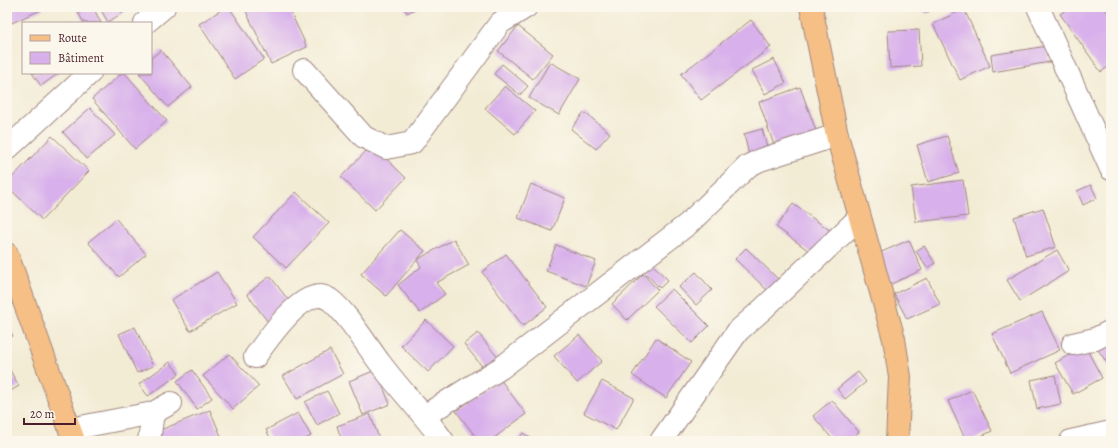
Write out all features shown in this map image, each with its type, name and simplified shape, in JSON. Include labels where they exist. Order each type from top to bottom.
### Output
[{"type":"main road","points":[[811,7],[837,135],[894,339],[899,364],[897,441]]},
{"type":"main road","points":[[7,254],[72,435]]},
{"type":"street","points":[[146,22],[164,7]]},
{"type":"street","points":[[304,70],[364,137],[386,148],[412,143],[500,23],[526,7]]},
{"type":"street","points":[[1038,7],[1111,169]]},
{"type":"street","points":[[7,148],[89,74]]},
{"type":"street","points":[[424,416],[501,368],[688,224],[748,166],[760,160],[837,135]]},
{"type":"street","points":[[661,441],[738,331],[859,218]]},
{"type":"street","points":[[255,357],[277,327],[293,310],[312,298],[321,296],[328,299],[348,320],[380,364],[443,441]]},
{"type":"street","points":[[1073,344],[1095,340],[1111,331]]},
{"type":"street","points":[[72,435],[162,408],[149,441]]},
{"type":"street","points":[[1071,441],[1111,432]]},
{"type":"building","points":[[7,7],[42,7],[43,9],[7,25]]},
{"type":"building","points":[[75,7],[93,7],[100,22],[83,22]]},
{"type":"building","points":[[99,7],[132,7],[108,22]]},
{"type":"building","points":[[226,7],[229,7],[264,59],[235,79],[199,24]]},
{"type":"building","points":[[244,7],[288,7],[307,47],[271,64]]},
{"type":"building","points":[[404,7],[419,7],[407,13]]},
{"type":"building","points":[[920,7],[934,7],[926,14]]},
{"type":"building","points":[[1070,7],[1104,7],[1111,17],[1111,65],[1101,72],[1060,14]]},
{"type":"building","points":[[964,9],[990,66],[960,80],[933,24]]},
{"type":"building","points":[[751,20],[771,47],[701,100],[681,74]]},
{"type":"building","points":[[518,26],[553,54],[533,79],[498,51]]},
{"type":"building","points":[[919,30],[921,66],[890,68],[888,31]]},
{"type":"building","points":[[1047,46],[1050,62],[993,72],[991,55]]},
{"type":"building","points":[[161,50],[192,87],[168,107],[140,74],[152,74],[152,57]]},
{"type":"building","points":[[774,59],[786,83],[765,94],[752,70]]},
{"type":"building","points":[[550,62],[580,79],[559,115],[529,98]]},
{"type":"building","points":[[502,64],[528,86],[520,95],[494,74]]},
{"type":"building","points":[[33,74],[58,74],[41,86]]},
{"type":"building","points":[[121,74],[126,74],[167,121],[135,149],[92,99]]},
{"type":"building","points":[[505,86],[535,111],[515,134],[485,108]]},
{"type":"building","points":[[800,87],[818,136],[776,151],[759,102]]},
{"type":"building","points":[[90,108],[115,135],[87,159],[63,132]]},
{"type":"building","points":[[584,112],[610,133],[596,149],[571,129]]},
{"type":"building","points":[[762,129],[768,150],[749,155],[744,134]]},
{"type":"building","points":[[52,136],[89,171],[42,220],[7,186],[7,183]]},
{"type":"building","points":[[947,136],[959,173],[928,182],[917,145]]},
{"type":"building","points":[[372,145],[406,178],[375,210],[341,177]]},
{"type":"building","points":[[963,180],[968,216],[916,222],[911,187]]},
{"type":"building","points":[[531,184],[565,198],[552,231],[518,218]]},
{"type":"building","points":[[1091,185],[1097,198],[1083,205],[1077,191]]},
{"type":"building","points":[[296,192],[329,223],[286,268],[253,237]]},
{"type":"building","points":[[793,204],[832,232],[816,256],[776,227]]},
{"type":"building","points":[[1043,208],[1056,247],[1026,256],[1014,217]]},
{"type":"building","points":[[116,219],[146,254],[119,277],[88,242]]},
{"type":"building","points":[[400,230],[425,251],[386,296],[361,274]]},
{"type":"building","points":[[454,239],[469,265],[436,283],[445,294],[420,313],[398,285],[421,267],[417,260]]},
{"type":"building","points":[[909,240],[922,270],[891,284],[877,254]]},
{"type":"building","points":[[556,245],[596,261],[586,286],[546,271]]},
{"type":"building","points":[[924,246],[935,263],[927,268],[916,251]]},
{"type":"building","points":[[746,248],[780,281],[769,292],[735,259]]},
{"type":"building","points":[[1057,250],[1069,271],[1020,301],[1007,280]]},
{"type":"building","points":[[506,254],[547,307],[523,326],[482,272]]},
{"type":"building","points":[[652,264],[668,280],[660,288],[644,272]]},
{"type":"building","points":[[217,272],[237,303],[190,331],[171,300]]},
{"type":"building","points":[[696,272],[712,290],[696,305],[679,287]]},
{"type":"building","points":[[643,274],[658,290],[627,320],[612,304]]},
{"type":"building","points":[[270,276],[292,305],[268,322],[247,294]]},
{"type":"building","points":[[927,278],[940,304],[907,319],[894,294]]},
{"type":"building","points":[[672,289],[709,326],[692,343],[654,306]]},
{"type":"building","points":[[1042,312],[1060,350],[1010,373],[992,334]]},
{"type":"building","points":[[426,320],[453,346],[428,372],[401,346]]},
{"type":"building","points":[[7,326],[13,336],[7,339]]},
{"type":"building","points":[[135,327],[153,366],[137,373],[119,334]]},
{"type":"building","points":[[478,333],[499,359],[485,370],[464,344]]},
{"type":"building","points":[[579,335],[602,361],[577,383],[554,356]]},
{"type":"building","points":[[1111,335],[1111,369],[1095,345]]},
{"type":"building","points":[[656,338],[691,362],[666,398],[632,375]]},
{"type":"building","points":[[1085,346],[1102,378],[1073,394],[1055,363]]},
{"type":"building","points":[[330,350],[343,374],[297,399],[283,376]]},
{"type":"building","points":[[229,354],[259,386],[233,409],[203,376]]},
{"type":"building","points":[[170,362],[179,374],[148,396],[139,384]]},
{"type":"building","points":[[7,365],[19,386],[7,393]]},
{"type":"building","points":[[192,370],[212,398],[197,409],[177,381]]},
{"type":"building","points":[[376,370],[390,404],[363,415],[349,381]]},
{"type":"building","points":[[858,372],[866,382],[845,399],[837,389]]},
{"type":"building","points":[[1055,375],[1061,404],[1037,409],[1031,380]]},
{"type":"building","points":[[500,379],[526,414],[490,441],[479,441],[456,411]]},
{"type":"building","points":[[602,381],[634,398],[616,430],[584,413]]},
{"type":"building","points":[[972,390],[992,431],[971,441],[966,441],[948,401]]},
{"type":"building","points":[[327,391],[339,413],[317,425],[305,402]]},
{"type":"building","points":[[832,400],[859,432],[848,441],[834,441],[813,416]]},
{"type":"building","points":[[210,410],[223,441],[156,441],[153,433]]},
{"type":"building","points":[[298,413],[311,436],[302,441],[272,441],[266,430]]},
{"type":"building","points":[[370,414],[380,441],[342,441],[337,426]]},
{"type":"building","points":[[523,433],[535,441],[517,441]]}]
